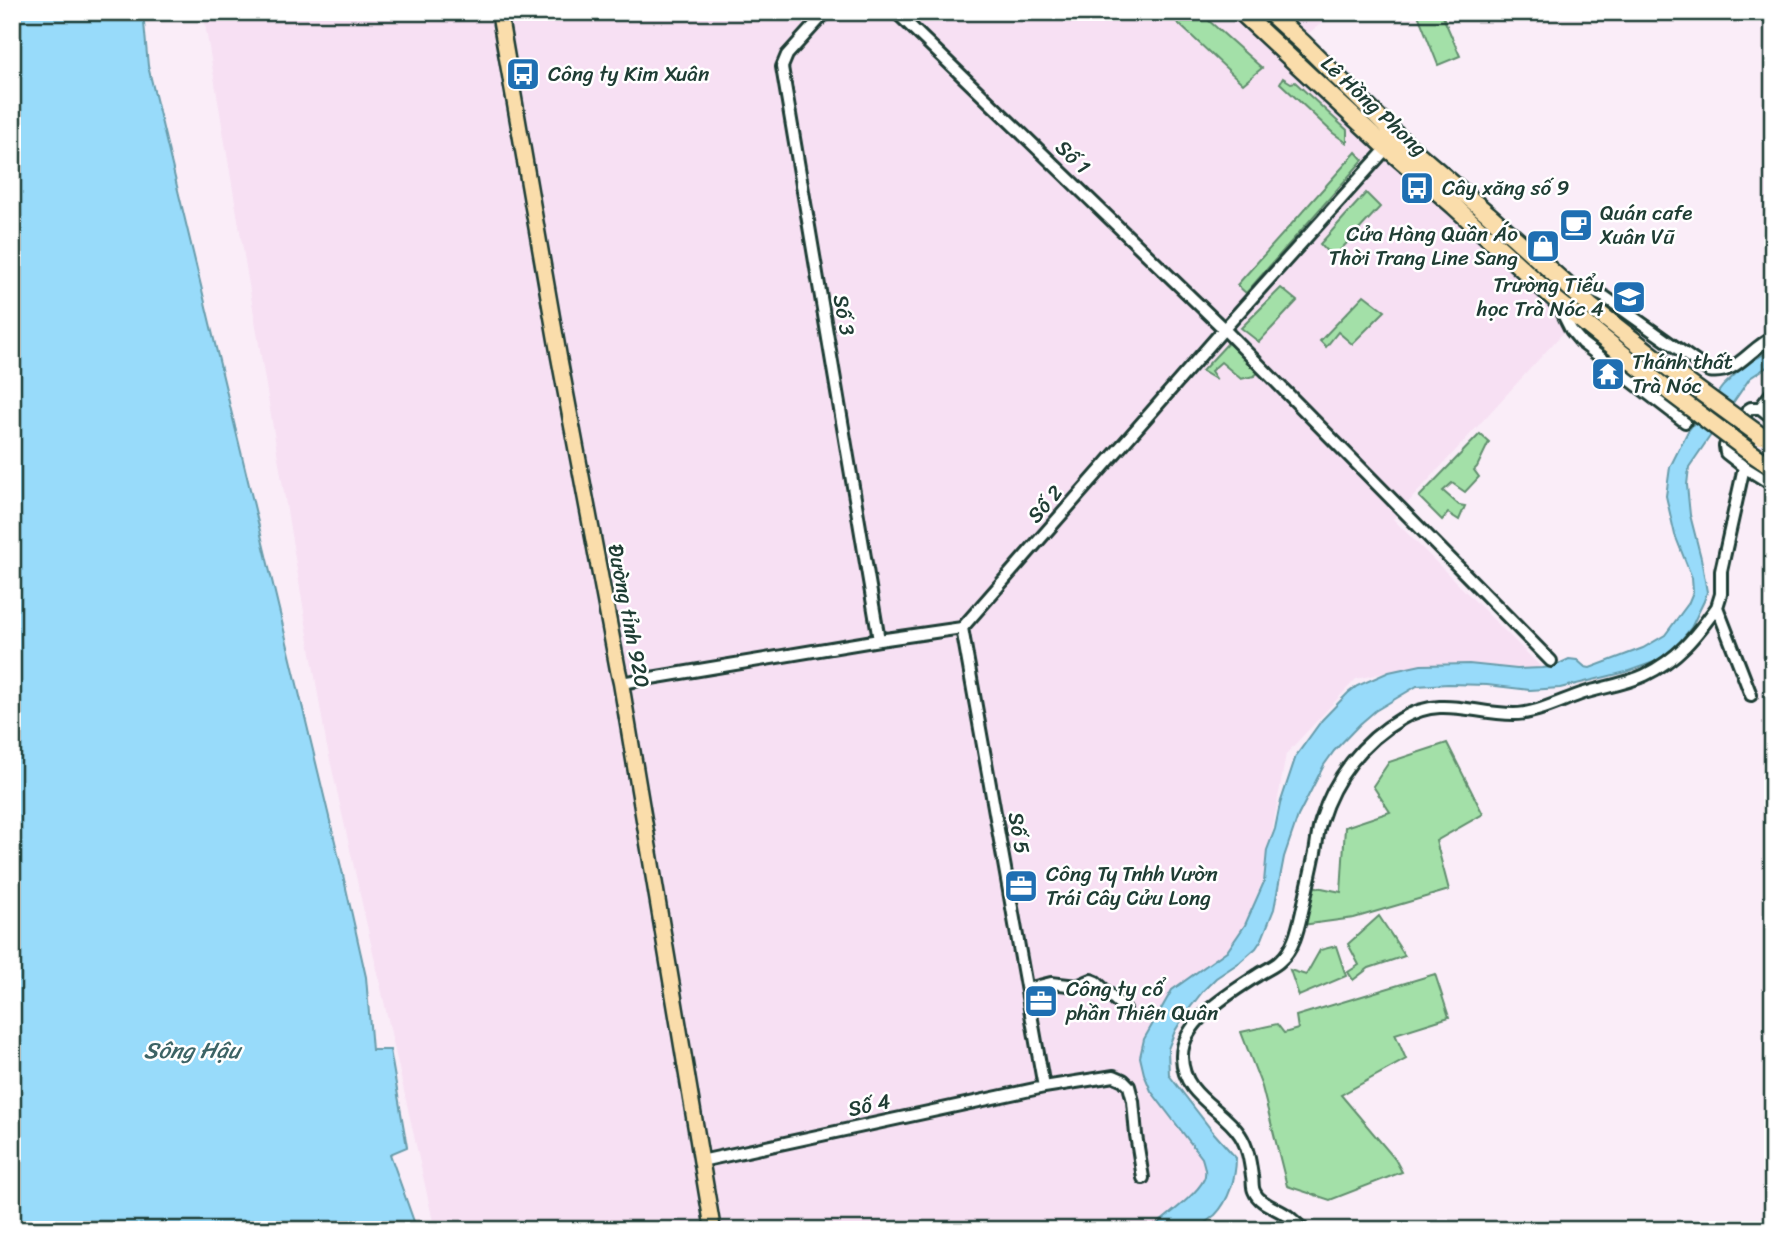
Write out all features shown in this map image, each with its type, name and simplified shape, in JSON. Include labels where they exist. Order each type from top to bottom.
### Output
[{"type":"highway","name":"Lê Hồng Phong","points":[[1241,12],[1392,142],[1488,214],[1590,306],[1684,380],[1767,440]]},
{"type":"highway","name":"Lê Hồng Phong","points":[[1269,12],[1303,43],[1454,206],[1556,300],[1671,393],[1773,468]]},
{"type":"main road","name":"Đường tỉnh 920","points":[[499,12],[561,368],[621,684],[713,1230]]},
{"type":"street","name":"Số 3","points":[[826,12],[787,55],[782,67],[879,640]]},
{"type":"street","name":"Số 1","points":[[896,12],[1224,329],[1551,661]]},
{"type":"street","name":"Số 2","points":[[962,628],[1392,142]]},
{"type":"street","points":[[1569,287],[1592,291],[1605,297],[1709,371],[1720,371],[1741,362],[1763,342],[1773,338]]},
{"type":"street","points":[[1556,300],[1571,330],[1582,343],[1685,422]]},
{"type":"street","points":[[1760,408],[1773,391]]},
{"type":"street","points":[[1773,418],[1760,408],[1751,408],[1725,446],[1726,453],[1773,485]]},
{"type":"street","points":[[1744,467],[1721,571],[1718,601],[1751,695]]},
{"type":"street","points":[[1304,1230],[1289,1216],[1262,1201],[1254,1191],[1246,1147],[1240,1135],[1189,1083],[1182,1057],[1186,1041],[1203,1014],[1280,962],[1289,951],[1300,920],[1322,817],[1345,771],[1371,739],[1398,720],[1425,708],[1440,706],[1489,713],[1526,714],[1584,693],[1644,676],[1666,663],[1689,643],[1718,601]]},
{"type":"street","points":[[621,684],[962,628]]},
{"type":"street","name":"Số 5","points":[[962,628],[1044,1087]]},
{"type":"street","points":[[1027,989],[1051,983],[1077,986],[1091,980],[1125,1009]]},
{"type":"street","name":"Số 4","points":[[701,1161],[1044,1087],[1114,1076],[1129,1086],[1143,1178]]},
{"type":"shaded area","points":[[203,12],[1229,12],[1572,323],[1393,519],[1542,668],[1517,669],[1469,664],[1421,665],[1356,679],[1286,754],[1264,877],[1245,925],[1228,950],[1172,990],[1144,1039],[1187,1137],[1202,1158],[1206,1170],[1196,1191],[1150,1230],[435,1230],[326,742]]},
{"type":"shaded area","points":[[1285,12],[1337,12],[1303,37]]},
{"type":"green space","points":[[1166,12],[1199,12],[1262,68],[1243,84]]},
{"type":"green space","points":[[1417,12],[1441,12],[1460,56],[1438,65]]},
{"type":"green space","points":[[1283,78],[1291,83],[1295,82],[1347,130],[1347,143],[1280,83]]},
{"type":"green space","points":[[1356,152],[1363,160],[1246,293],[1237,285]]},
{"type":"green space","points":[[1366,193],[1380,207],[1333,258],[1320,244]]},
{"type":"green space","points":[[1281,288],[1297,301],[1259,342],[1241,328]]},
{"type":"green space","points":[[1364,295],[1385,311],[1352,344],[1338,332],[1326,347],[1320,341]]},
{"type":"green space","points":[[1228,343],[1259,372],[1241,379],[1221,362],[1211,371],[1217,380],[1202,371]]},
{"type":"green space","points":[[1480,434],[1489,442],[1474,470],[1479,477],[1465,492],[1452,483],[1443,491],[1459,505],[1465,506],[1459,520],[1448,513],[1442,520],[1419,497]]},
{"type":"green space","points":[[1447,743],[1483,814],[1436,841],[1449,890],[1354,918],[1302,925],[1312,886],[1341,892],[1345,827],[1390,812],[1373,786],[1389,762]]},
{"type":"green space","points":[[1379,916],[1405,956],[1369,968],[1353,980],[1348,972],[1359,965],[1348,944]]},
{"type":"green space","points":[[1336,946],[1346,976],[1299,996],[1290,970],[1306,975],[1320,950]]},
{"type":"green space","points":[[1435,974],[1449,1017],[1395,1034],[1406,1059],[1341,1095],[1395,1159],[1402,1172],[1330,1200],[1287,1186],[1262,1087],[1241,1032],[1277,1024],[1284,1033],[1298,1029],[1296,1016]]},
{"type":"water","name":"Sông Hậu","points":[[12,12],[143,12],[148,66],[366,977],[372,1050],[390,1050],[407,1147],[390,1154],[417,1230],[12,1230]]},
{"type":"water","points":[[1773,349],[1773,363],[1750,378],[1689,467],[1687,485],[1690,515],[1707,592],[1691,628],[1674,649],[1654,662],[1626,672],[1560,688],[1530,690],[1448,684],[1417,686],[1375,711],[1334,751],[1324,765],[1298,816],[1284,857],[1274,909],[1262,939],[1256,948],[1203,991],[1175,1031],[1168,1049],[1169,1075],[1236,1158],[1231,1188],[1220,1209],[1199,1230],[1150,1230],[1195,1192],[1204,1179],[1205,1171],[1202,1158],[1151,1091],[1140,1057],[1144,1039],[1172,990],[1228,950],[1245,925],[1264,882],[1267,850],[1296,756],[1322,720],[1348,693],[1357,686],[1389,672],[1421,665],[1469,664],[1517,669],[1542,668],[1552,667],[1569,659],[1577,660],[1590,668],[1643,648],[1665,635],[1688,604],[1693,592],[1692,578],[1675,535],[1666,496],[1670,467],[1688,431],[1723,386],[1745,365]]},
{"type":"place","name":"Công ty Kim Xuân","points":[[523,74]]},
{"type":"place","name":"Cây xăng số 9","points":[[1417,188]]},
{"type":"place","name":"Quán cafe Xuân Vũ","points":[[1576,225]]},
{"type":"place","name":"Cửa Hàng Quần Áo Thời Trang Line Sang","points":[[1543,246]]},
{"type":"place","name":"Trường Tiểu học Trà Nóc 4","points":[[1629,297]]},
{"type":"place","name":"Thánh thất Trà Nóc","points":[[1608,374]]},
{"type":"place","name":"Công Ty Tnhh Vườn Trái Cây Cửu Long","points":[[1021,886]]},
{"type":"place","name":"Công ty cổ phần Thiên Quân","points":[[1041,1001]]}]
